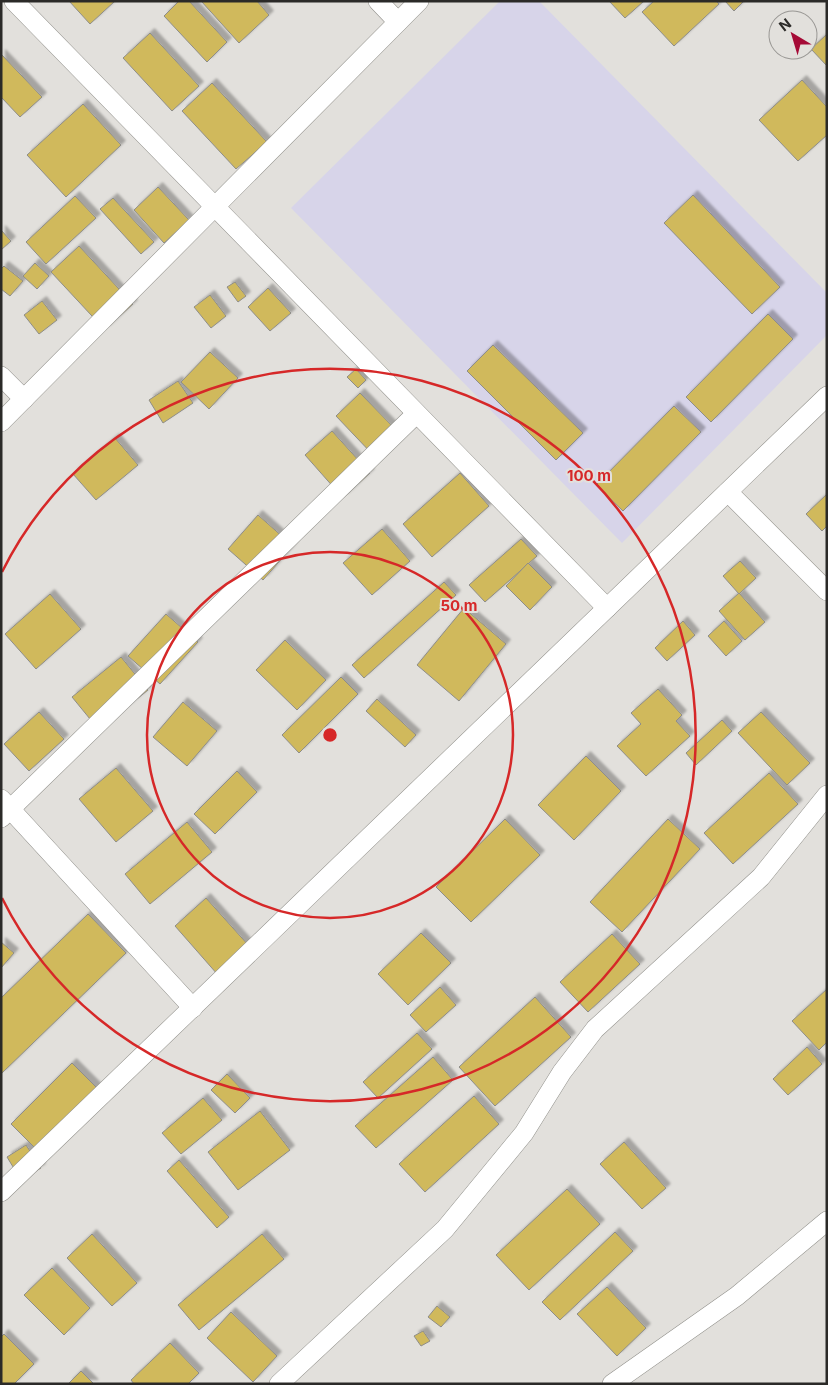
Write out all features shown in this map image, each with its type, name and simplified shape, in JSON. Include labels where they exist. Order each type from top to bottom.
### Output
[{"type":"street","points":[[14,1],[607,608]]},
{"type":"street","points":[[378,1],[398,22]]},
{"type":"street","points":[[1,422],[419,1]]},
{"type":"street","points":[[1,376],[24,399]]},
{"type":"street","points":[[1,1192],[827,396]]},
{"type":"street","points":[[193,1008],[4,809],[416,414]]},
{"type":"street","points":[[728,492],[827,591]]},
{"type":"street","points":[[280,1384],[445,1229],[524,1133],[562,1072],[595,1029],[761,877],[827,795]]},
{"type":"street","points":[[612,1384],[737,1296],[827,1221]]},
{"type":"shaded area","points":[[500,1],[539,1],[827,293],[827,335],[622,543],[291,208]]},
{"type":"building","points":[[69,1],[115,1],[90,24]]},
{"type":"building","points":[[179,1],[189,1],[227,42],[207,62],[164,16]]},
{"type":"building","points":[[201,1],[257,1],[269,15],[239,43]]},
{"type":"building","points":[[609,1],[644,1],[625,18]]},
{"type":"building","points":[[654,1],[716,1],[719,4],[674,46],[642,12]]},
{"type":"building","points":[[725,1],[744,1],[734,11]]},
{"type":"building","points":[[150,33],[199,86],[172,111],[123,58]]},
{"type":"building","points":[[827,34],[827,66],[818,56],[818,42]]},
{"type":"building","points":[[1,54],[42,97],[20,117],[1,97]]},
{"type":"building","points":[[802,80],[827,107],[827,135],[798,161],[759,120]]},
{"type":"building","points":[[212,83],[267,142],[236,169],[182,111]]},
{"type":"building","points":[[83,104],[121,145],[66,197],[27,155]]},
{"type":"building","points":[[158,187],[189,220],[164,243],[134,210]]},
{"type":"building","points":[[693,195],[780,287],[752,314],[664,223]]},
{"type":"building","points":[[75,196],[96,218],[46,264],[26,242]]},
{"type":"building","points":[[113,198],[154,242],[141,254],[100,209]]},
{"type":"building","points":[[1,230],[11,241],[1,250]]},
{"type":"building","points":[[79,246],[133,304],[105,330],[51,272]]},
{"type":"building","points":[[35,263],[49,276],[37,289],[23,276]]},
{"type":"building","points":[[4,266],[23,281],[10,296],[1,289],[1,269]]},
{"type":"building","points":[[235,282],[246,296],[238,302],[227,287]]},
{"type":"building","points":[[268,288],[291,313],[270,331],[248,307]]},
{"type":"building","points":[[210,295],[226,316],[211,328],[194,307]]},
{"type":"building","points":[[42,301],[57,320],[39,334],[24,315]]},
{"type":"building","points":[[768,314],[793,339],[711,422],[686,397]]},
{"type":"building","points":[[493,345],[583,433],[556,460],[467,371]]},
{"type":"building","points":[[210,352],[238,378],[209,409],[181,382]]},
{"type":"building","points":[[356,369],[366,380],[358,388],[347,377]]},
{"type":"building","points":[[178,381],[193,403],[163,423],[149,400]]},
{"type":"building","points":[[360,393],[399,433],[375,457],[336,416]]},
{"type":"building","points":[[674,406],[701,432],[623,511],[596,485]]},
{"type":"building","points":[[332,431],[370,473],[343,498],[305,455]]},
{"type":"building","points":[[115,438],[138,465],[96,500],[73,474]]},
{"type":"building","points":[[460,473],[489,506],[432,557],[403,524]]},
{"type":"building","points":[[827,494],[827,526],[822,531],[806,514]]},
{"type":"building","points":[[258,515],[293,546],[263,580],[228,549]]},
{"type":"building","points":[[382,529],[410,561],[372,595],[343,563]]},
{"type":"building","points":[[521,539],[537,556],[485,602],[469,585]]},
{"type":"building","points":[[740,561],[756,578],[739,594],[723,576]]},
{"type":"building","points":[[528,563],[552,587],[530,610],[506,586]]},
{"type":"building","points":[[444,582],[456,595],[364,678],[352,665]]},
{"type":"building","points":[[739,593],[765,622],[745,640],[719,611]]},
{"type":"building","points":[[50,594],[81,629],[36,669],[5,634]]},
{"type":"building","points":[[464,608],[506,644],[459,701],[417,665]]},
{"type":"building","points":[[166,614],[198,642],[160,684],[128,656]]},
{"type":"building","points":[[683,621],[695,635],[667,661],[655,648]]},
{"type":"building","points":[[724,621],[742,641],[726,656],[708,636]]},
{"type":"building","points":[[285,640],[326,680],[297,710],[256,670]]},
{"type":"building","points":[[121,657],[148,690],[99,730],[72,697]]},
{"type":"building","points":[[341,677],[358,694],[299,753],[282,735]]},
{"type":"building","points":[[658,689],[682,715],[676,721],[690,736],[646,776],[617,746],[641,724],[631,713]]},
{"type":"building","points":[[377,699],[416,735],[405,747],[366,711]]},
{"type":"building","points":[[183,702],[217,731],[187,766],[153,737]]},
{"type":"building","points":[[39,712],[64,739],[29,771],[4,744]]},
{"type":"building","points":[[761,712],[810,763],[787,785],[738,733]]},
{"type":"building","points":[[722,720],[732,731],[696,765],[686,753]]},
{"type":"building","points":[[586,756],[621,791],[574,840],[538,805]]},
{"type":"building","points":[[116,768],[153,811],[116,842],[79,799]]},
{"type":"building","points":[[237,771],[257,792],[215,834],[194,814]]},
{"type":"building","points":[[769,773],[798,804],[733,864],[704,833]]},
{"type":"building","points":[[505,819],[540,855],[471,922],[436,887]]},
{"type":"building","points":[[668,819],[700,849],[622,932],[590,902]]},
{"type":"building","points":[[187,822],[212,852],[150,904],[125,874]]},
{"type":"building","points":[[206,898],[250,947],[218,975],[175,926]]},
{"type":"building","points":[[88,914],[126,953],[1,1074],[1,998]]},
{"type":"building","points":[[421,933],[451,963],[408,1005],[378,974]]},
{"type":"building","points":[[612,934],[640,964],[588,1012],[560,982]]},
{"type":"building","points":[[1,942],[14,953],[1,968]]},
{"type":"building","points":[[440,987],[456,1005],[426,1032],[410,1015]]},
{"type":"building","points":[[827,989],[827,1042],[819,1050],[792,1021]]},
{"type":"building","points":[[535,997],[571,1037],[495,1106],[459,1067]]},
{"type":"building","points":[[417,1033],[432,1049],[378,1098],[363,1082]]},
{"type":"building","points":[[807,1047],[822,1064],[788,1095],[773,1079]]},
{"type":"building","points":[[433,1057],[453,1080],[376,1148],[355,1126]]},
{"type":"building","points":[[72,1063],[97,1088],[36,1149],[11,1124]]},
{"type":"building","points":[[227,1074],[250,1098],[235,1113],[211,1090]]},
{"type":"building","points":[[474,1096],[499,1124],[425,1192],[399,1164]]},
{"type":"building","points":[[203,1098],[222,1120],[181,1154],[162,1133]]},
{"type":"building","points":[[260,1111],[290,1150],[238,1190],[208,1152]]},
{"type":"building","points":[[624,1142],[666,1188],[642,1209],[600,1164]]},
{"type":"building","points":[[26,1145],[41,1168],[21,1180],[7,1157]]},
{"type":"building","points":[[179,1160],[229,1217],[217,1228],[167,1171]]},
{"type":"building","points":[[567,1189],[600,1224],[529,1290],[496,1255]]},
{"type":"building","points":[[615,1232],[633,1251],[560,1320],[542,1302]]},
{"type":"building","points":[[92,1234],[137,1283],[112,1306],[67,1258]]},
{"type":"building","points":[[262,1234],[284,1259],[199,1330],[178,1305]]},
{"type":"building","points":[[52,1268],[90,1308],[64,1335],[24,1295]]},
{"type":"building","points":[[607,1287],[646,1328],[617,1356],[577,1314]]},
{"type":"building","points":[[437,1306],[450,1317],[441,1327],[428,1317]]},
{"type":"building","points":[[231,1312],[277,1356],[253,1382],[207,1338]]},
{"type":"building","points":[[423,1331],[430,1341],[421,1346],[414,1336]]},
{"type":"building","points":[[4,1334],[34,1364],[14,1384],[1,1384],[1,1337]]},
{"type":"building","points":[[170,1343],[199,1373],[188,1384],[134,1384],[131,1380]]},
{"type":"building","points":[[81,1371],[94,1384],[68,1384]]}]
